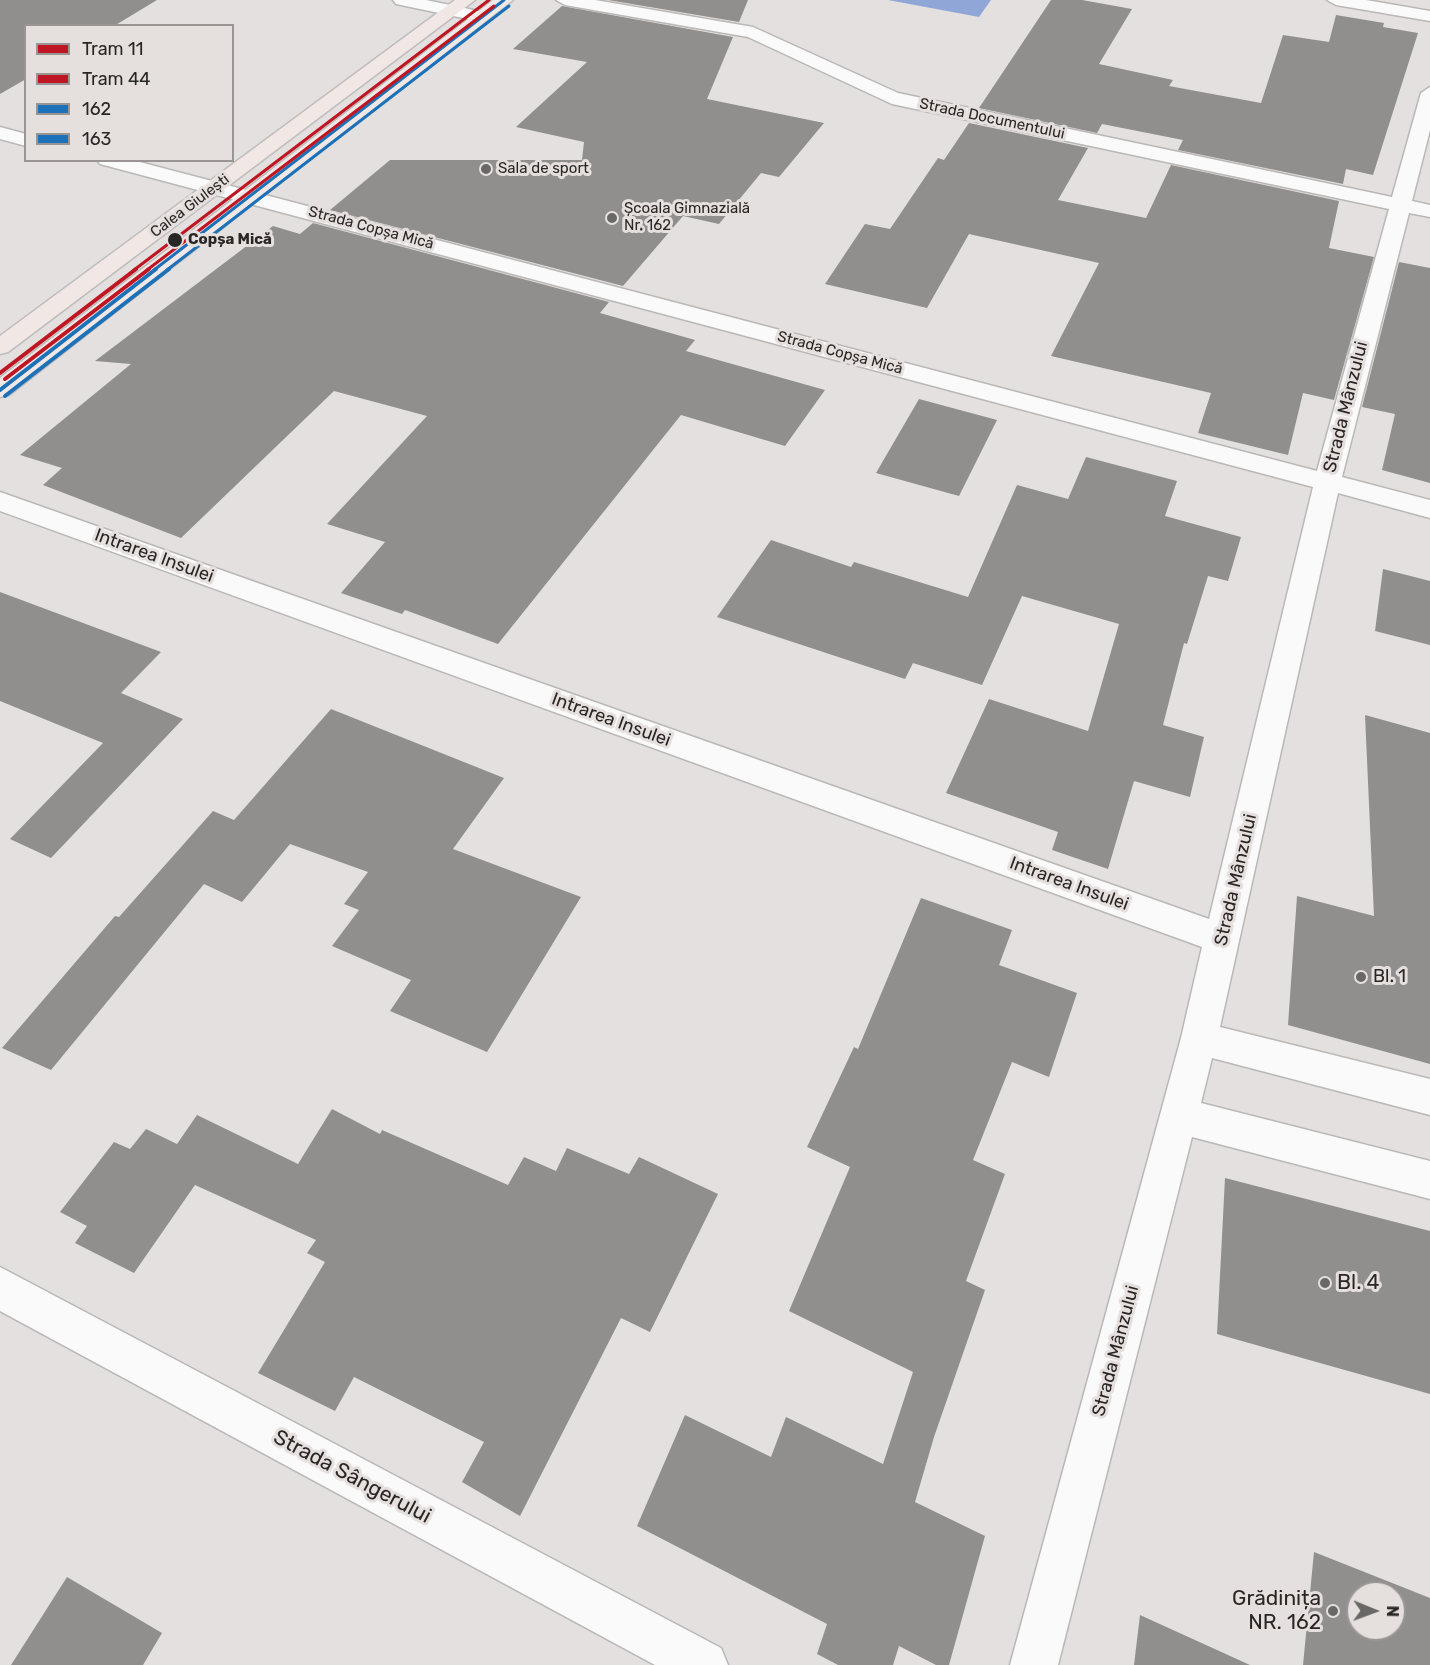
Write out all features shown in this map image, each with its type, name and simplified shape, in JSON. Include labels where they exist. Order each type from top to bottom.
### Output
[{"type":"main road","name":"Calea Giulești","points":[[0,390],[504,0]]},
{"type":"main road","name":"Calea Giulești","points":[[0,347],[459,5]]},
{"type":"street","points":[[402,0],[459,5],[482,17]]},
{"type":"street","name":"Strada Documentului","points":[[565,0],[753,32],[892,98],[1414,207]]},
{"type":"street","points":[[1336,0],[1430,16]]},
{"type":"street","name":"Strada Mânzului","points":[[1034,1665],[1199,1038],[1326,482],[1414,207],[1430,93]]},
{"type":"street","points":[[0,133],[24,139]]},
{"type":"street","name":"Strada Copșa Mică","points":[[115,162],[251,196],[1430,509]]},
{"type":"street","name":"Intrarea Insulei","points":[[0,501],[1222,939]]},
{"type":"street","points":[[1199,1038],[1430,1097]]},
{"type":"street","points":[[1178,1115],[1430,1180]]},
{"type":"street","name":"Strada Sângerului","points":[[0,1288],[704,1665]]},
{"type":"water","points":[[888,0],[991,0],[979,17]]},
{"type":"building","points":[[0,0],[157,0],[117,24],[24,24],[24,80],[0,94]]},
{"type":"building","points":[[608,0],[748,0],[739,22]]},
{"type":"building","points":[[1051,0],[1082,0],[1132,9],[1099,64],[1173,80],[1169,86],[1261,103],[1283,35],[1329,42],[1336,15],[1384,23],[1383,27],[1418,33],[1373,175],[1346,169],[1343,184],[1178,150],[1183,140],[1102,124],[1097,133],[979,108]]},
{"type":"building","points":[[562,6],[733,37],[707,99],[824,123],[779,177],[761,173],[719,224],[683,216],[623,286],[330,210],[390,160],[582,160],[584,142],[516,127],[587,62],[513,49]]},
{"type":"building","points":[[969,123],[1088,148],[1058,200],[1146,218],[1171,165],[1339,201],[1329,248],[1374,257],[1334,400],[1303,393],[1288,455],[1198,433],[1211,393],[1051,356],[1099,263],[969,234],[927,308],[825,284],[865,224],[890,229],[938,158],[944,160]]},
{"type":"building","points":[[313,223],[609,302],[600,313],[695,340],[686,351],[825,390],[785,446],[681,415],[498,644],[405,610],[402,614],[341,593],[385,542],[327,524],[427,416],[334,391],[181,538],[43,485],[62,468],[20,455],[131,364],[95,361],[273,226],[300,234]]},
{"type":"building","points":[[1399,262],[1430,268],[1430,483],[1382,470],[1395,414],[1362,407]]},
{"type":"building","points":[[919,399],[997,420],[959,496],[876,473]]},
{"type":"building","points":[[1086,457],[1177,481],[1165,516],[1241,537],[1228,581],[1208,576],[1187,644],[1184,643],[1163,725],[1204,737],[1190,797],[1134,781],[1108,869],[1052,850],[1058,832],[946,793],[989,699],[1088,731],[1119,624],[1022,596],[982,685],[913,663],[905,679],[717,617],[771,540],[851,567],[854,562],[968,597],[1017,485],[1068,499]]},
{"type":"building","points":[[1383,569],[1430,581],[1430,645],[1375,631]]},
{"type":"building","points":[[0,592],[161,652],[121,693],[183,719],[51,858],[10,839],[103,743],[0,701]]},
{"type":"building","points":[[331,709],[504,778],[453,849],[581,897],[487,1052],[390,1011],[411,980],[332,946],[359,910],[344,904],[368,872],[290,844],[242,902],[204,884],[51,1070],[2,1048],[115,916],[119,917],[213,811],[234,820]]},
{"type":"building","name":"Bl. 1","points":[[1365,715],[1430,733],[1430,1064],[1288,1025],[1297,896],[1374,916]]},
{"type":"building","points":[[921,898],[1012,930],[999,965],[1077,993],[1049,1077],[1012,1062],[973,1160],[1005,1174],[966,1281],[985,1290],[934,1437],[915,1502],[985,1536],[949,1665],[936,1665],[899,1646],[893,1665],[838,1665],[817,1654],[827,1624],[637,1526],[685,1415],[771,1457],[786,1417],[883,1464],[913,1372],[789,1311],[850,1167],[807,1147],[854,1047],[858,1049]]},
{"type":"building","points":[[332,1109],[380,1134],[382,1130],[508,1185],[524,1157],[556,1171],[567,1148],[629,1174],[639,1157],[718,1194],[650,1332],[621,1318],[520,1516],[462,1482],[484,1442],[354,1377],[335,1411],[258,1373],[325,1262],[307,1253],[316,1240],[195,1185],[134,1273],[75,1243],[87,1226],[60,1212],[114,1142],[130,1149],[146,1129],[177,1144],[197,1115],[298,1164]]},
{"type":"building","name":"Bl. 4","points":[[1225,1178],[1430,1231],[1430,1394],[1217,1334]]},
{"type":"building","name":"Grădinița NR. 162","points":[[1314,1552],[1387,1581],[1346,1581],[1346,1641],[1406,1641],[1406,1588],[1430,1598],[1430,1665],[1303,1665]]},
{"type":"building","points":[[67,1577],[162,1633],[143,1665],[11,1665]]},
{"type":"building","points":[[1140,1615],[1250,1665],[1134,1665]]},
{"type":"tram line","name":"11","points":[[0,373],[489,0]]},
{"type":"tram line","name":"44","points":[[5,379],[494,6]]},
{"type":"transit line","name":"162","points":[[0,390],[504,0]]},
{"type":"transit line","name":"163","points":[[5,396],[509,6]]},
{"type":"place","name":"Sala de sport","points":[[486,169]]},
{"type":"place","name":"Școala Gimnazială Nr. 162","points":[[612,218]]},
{"type":"place","name":"Copșa Mică","points":[[175,240]]},
{"type":"place","name":"Bl. 1","points":[[1361,977]]},
{"type":"place","name":"Bl. 4","points":[[1325,1283]]},
{"type":"place","name":"Grădinița NR. 162","points":[[1333,1611]]}]
